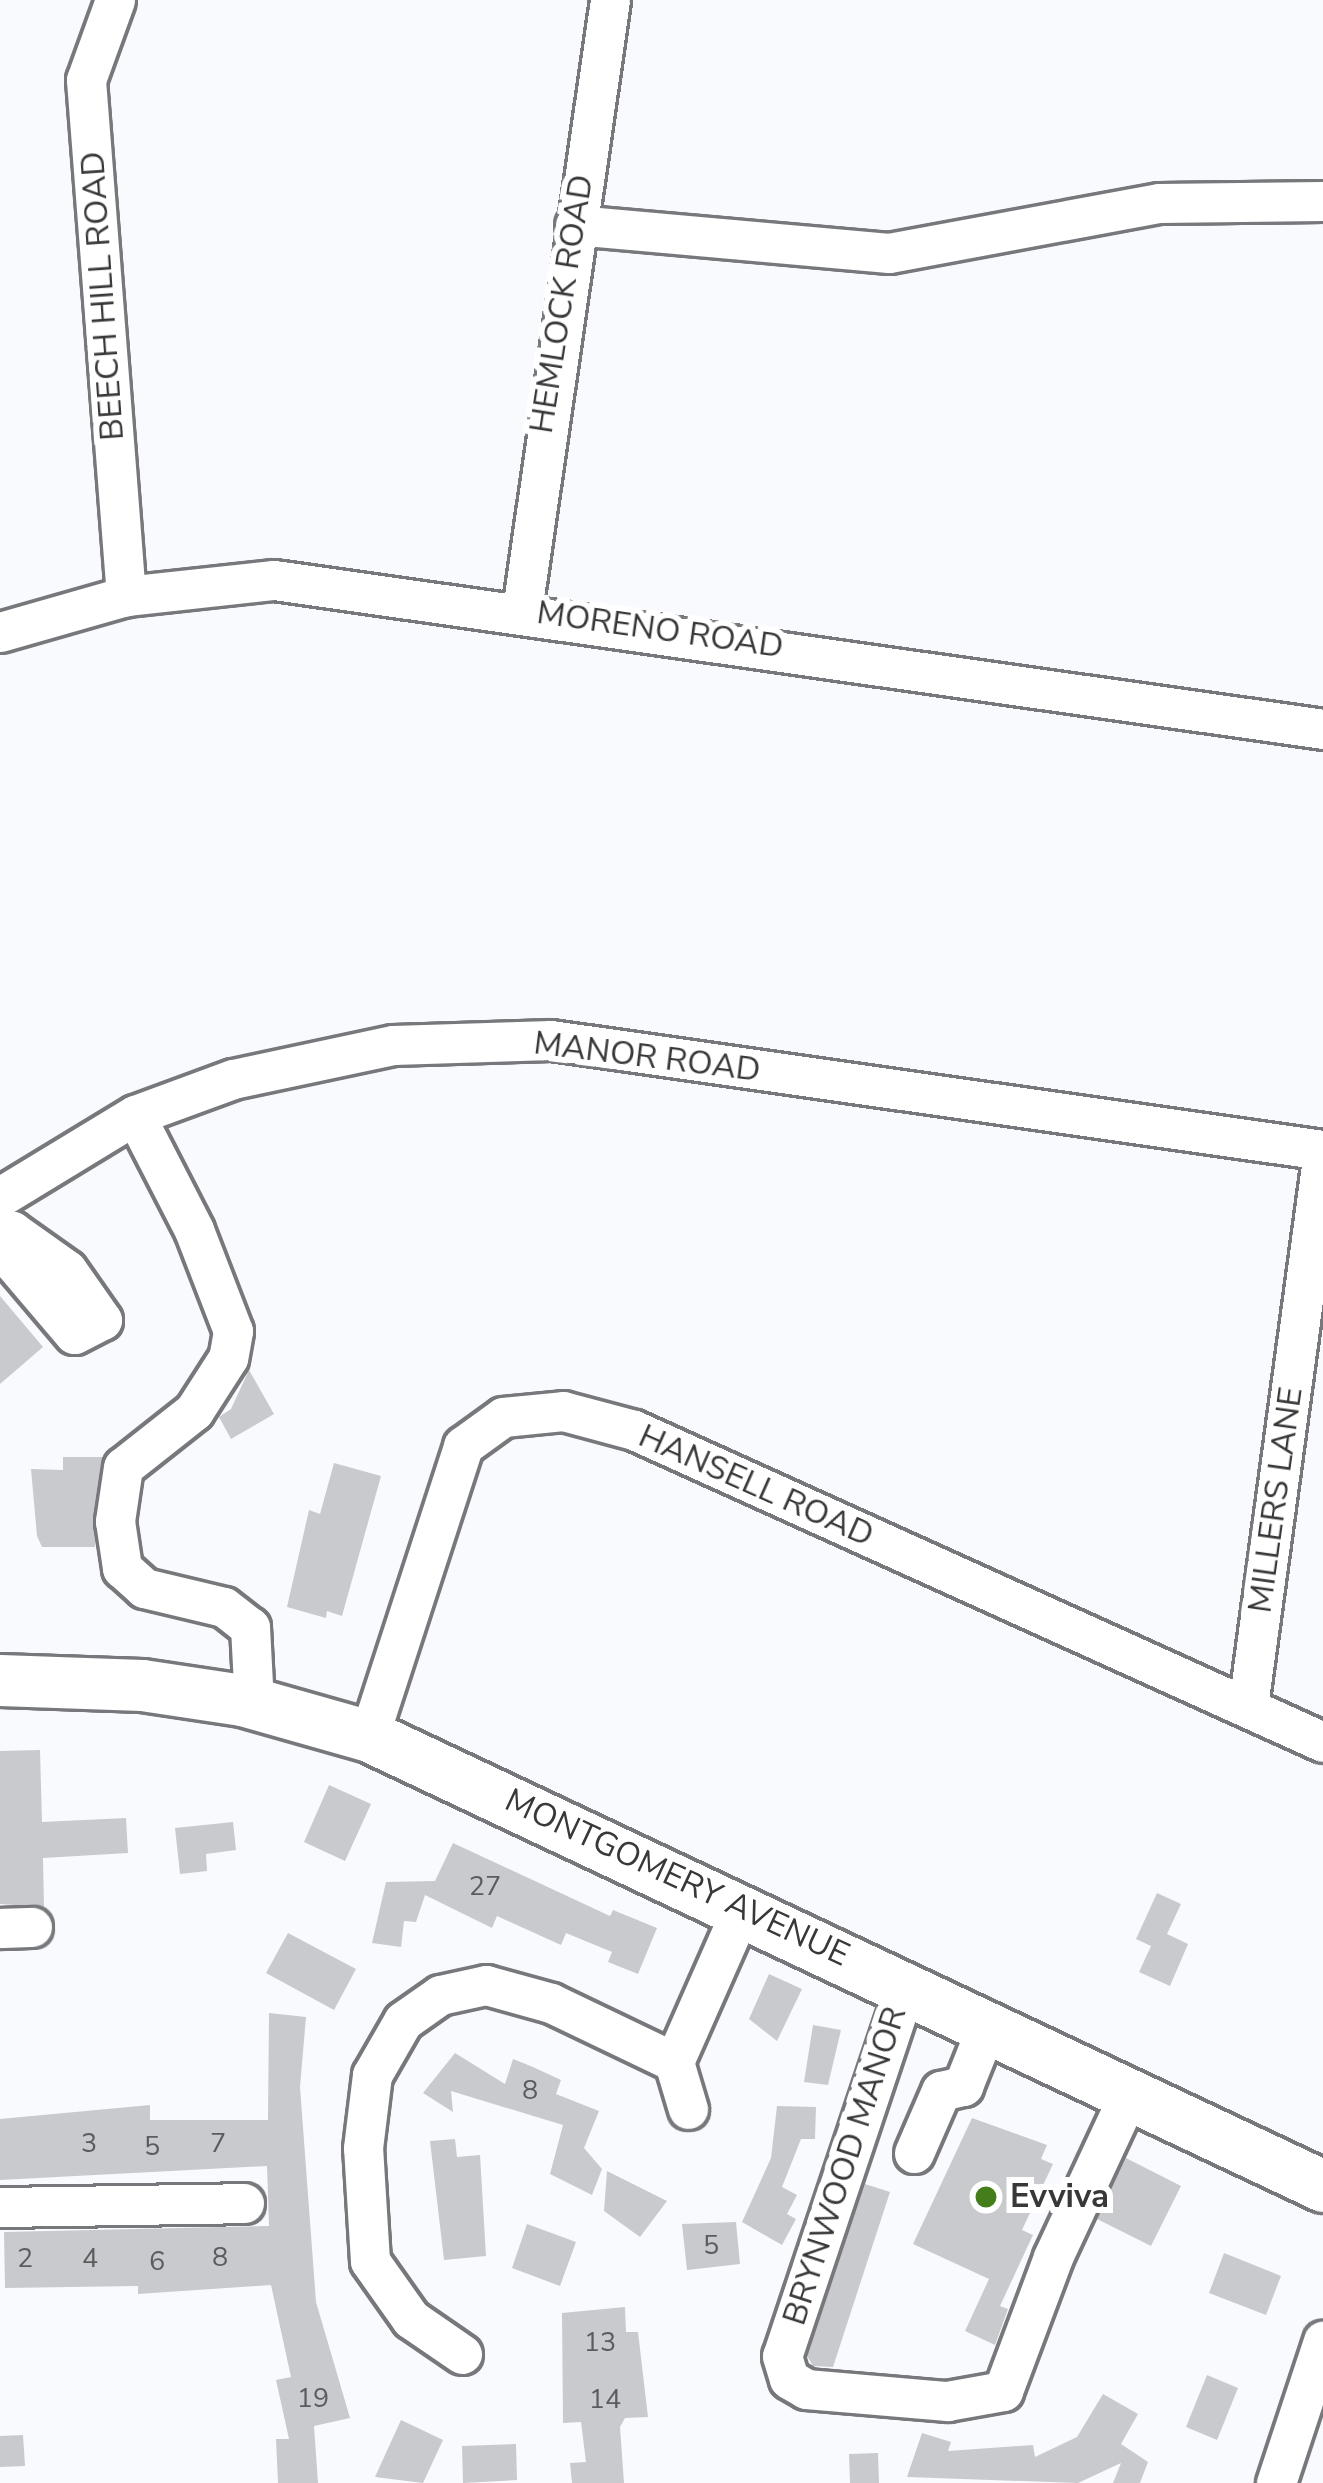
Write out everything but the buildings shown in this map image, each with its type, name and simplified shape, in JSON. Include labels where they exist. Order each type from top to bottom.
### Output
[{"type":"main road","name":"MONTGOMERY AVENUE","points":[[0,1681],[142,1685],[254,1703],[369,1736],[1323,2186]]},
{"type":"street","name":"BEECH HILL ROAD","points":[[115,0],[86,80],[126,596]]},
{"type":"street","name":"HEMLOCK ROAD","points":[[522,610],[610,0]]},
{"type":"street","points":[[575,225],[890,253],[1159,203],[1323,201]]},
{"type":"street","name":"MORENO ROAD","points":[[0,632],[126,596],[274,580],[522,610],[1323,729]]},
{"type":"street","name":"MANOR ROAD","points":[[0,1197],[135,1115],[233,1079],[393,1045],[551,1040],[1323,1151]]},
{"type":"street","points":[[135,1115],[194,1230],[233,1331],[228,1358],[194,1411],[124,1467],[115,1521],[122,1568],[144,1588],[224,1607],[250,1627],[254,1703]]},
{"type":"street","name":"MILLERS LANE","points":[[1248,1706],[1323,1151]]},
{"type":"street","name":"HANSELL ROAD","points":[[369,1736],[463,1445],[503,1417],[562,1411],[634,1430],[1323,1742]]},
{"type":"street","points":[[688,2109],[674,2062],[742,1908]]},
{"type":"street","points":[[462,2354],[410,2319],[370,2261],[363,2148],[372,2075],[403,2021],[440,1995],[486,1985],[550,2003],[674,2062]]},
{"type":"street","name":"BRYNWOOD MANOR","points":[[906,1986],[782,2356],[789,2379],[806,2390],[947,2401],[1003,2391],[1053,2258],[1129,2094]]},
{"type":"street","points":[[914,2153],[941,2091],[963,2086],[987,2026]]},
{"type":"street","points":[[0,2207],[244,2203]]},
{"type":"street","points":[[1276,2483],[1323,2341]]},
{"type":"place","name":"Evviva","points":[[986,2197]]}]
